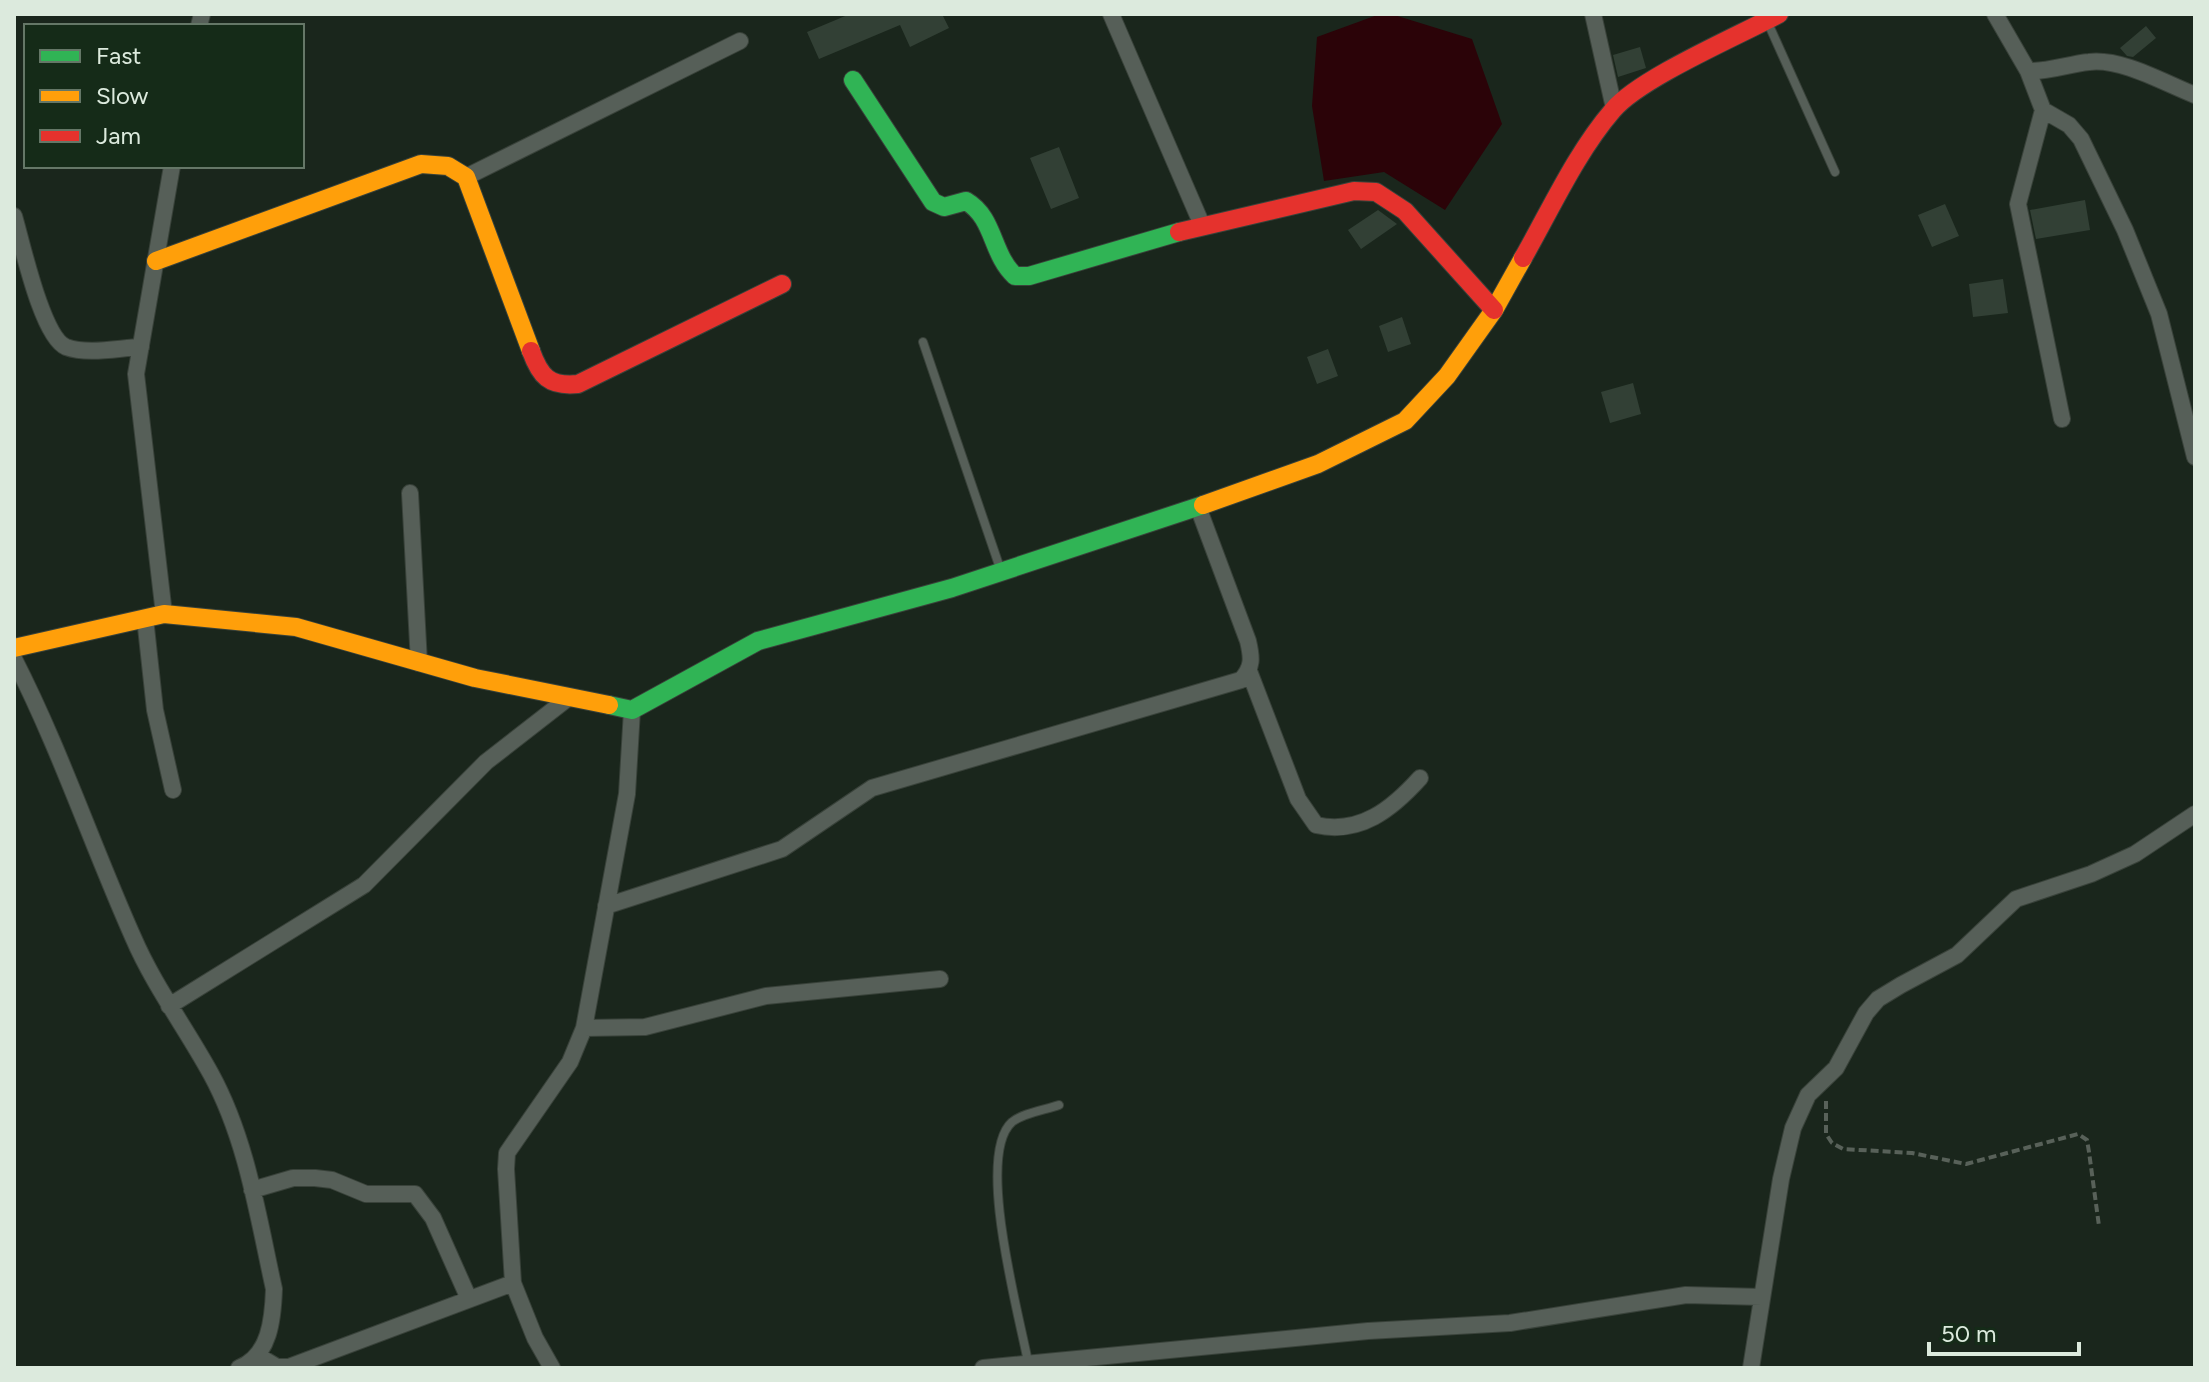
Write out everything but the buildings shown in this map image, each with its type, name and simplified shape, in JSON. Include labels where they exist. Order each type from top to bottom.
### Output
[{"type":"street","points":[[1111,14],[1202,225]]},
{"type":"street","points":[[1593,14],[1614,108]]},
{"type":"street","points":[[1995,14],[2028,71],[2043,110],[2018,204],[2062,419]]},
{"type":"street","points":[[14,648],[154,616],[296,627],[419,663],[567,699],[632,710],[758,641],[1001,572],[1318,464],[1405,421],[1447,376],[1494,310],[1575,165],[1614,108],[1643,86],[1773,17]]},
{"type":"street","points":[[466,177],[740,41]]},
{"type":"street","points":[[2028,71],[2043,72],[2090,62],[2110,63],[2195,95]]},
{"type":"street","points":[[853,80],[933,202],[944,207],[966,201],[977,207],[1005,267],[1015,276],[1029,276],[1202,225],[1354,191],[1376,192],[1405,211],[1494,310]]},
{"type":"street","points":[[2043,110],[2069,125],[2081,139],[2125,230],[2159,314],[2195,457]]},
{"type":"street","points":[[156,261],[421,164],[448,166],[466,177],[511,303],[539,372],[550,384],[578,384],[782,284]]},
{"type":"street","points":[[172,168],[136,374],[154,616],[155,710],[173,790]]},
{"type":"street","points":[[14,216],[35,288],[54,338],[63,346],[80,351],[141,347]]},
{"type":"street","points":[[410,493],[419,663]]},
{"type":"street","points":[[1198,507],[1248,641],[1252,658],[1249,671],[1307,818],[1327,828],[1377,818],[1392,809],[1420,778]]},
{"type":"street","points":[[14,659],[47,724],[85,827],[135,943],[234,1125],[274,1289],[273,1317],[264,1344],[250,1364],[239,1368]]},
{"type":"street","points":[[606,906],[754,861],[782,849],[872,788],[1230,685],[1249,671]]},
{"type":"street","points":[[169,1006],[364,885],[486,762],[567,699]]},
{"type":"street","points":[[552,1368],[535,1338],[513,1283],[507,1153],[570,1062],[584,1028],[627,794],[632,710]]},
{"type":"street","points":[[1751,1368],[1781,1179],[1793,1128],[1808,1095],[1829,1075],[1878,999],[1957,955],[2016,899],[2091,874],[2135,854],[2195,814]]},
{"type":"street","points":[[584,1028],[645,1027],[766,996],[940,979]]},
{"type":"street","points":[[252,1190],[293,1178],[315,1178],[332,1180],[366,1194],[415,1194],[433,1218],[469,1299]]},
{"type":"street","points":[[257,1355],[278,1368],[289,1367],[513,1283]]},
{"type":"street","points":[[983,1368],[1368,1331],[1510,1323],[1686,1295],[1762,1297]]},
{"type":"lane","points":[[1773,17],[1835,172]]},
{"type":"lane","points":[[923,342],[1001,572]]},
{"type":"lane","points":[[1028,1362],[996,1196],[995,1169],[1001,1137],[1013,1122],[1059,1105]]},
{"type":"path","points":[[1829,1075],[1826,1134],[1832,1143],[1843,1149],[1912,1153],[1966,1164],[2078,1134],[2087,1140],[2099,1226]]},
{"type":"shaded area","points":[[1380,14],[1391,14],[1472,39],[1502,124],[1445,210],[1384,172],[1324,181],[1312,106],[1317,37]]},
{"type":"traffic: fast","points":[[853,80],[933,202],[944,207],[966,201],[975,208],[988,226],[1001,257],[1015,276],[1029,276],[1179,232]]},
{"type":"traffic: fast","points":[[609,705],[632,710],[758,641],[952,588],[1203,505]]},
{"type":"traffic: slow","points":[[156,261],[421,164],[448,166],[466,177],[531,351]]},
{"type":"traffic: slow","points":[[1203,505],[1318,464],[1405,421],[1447,376],[1494,310],[1523,258]]},
{"type":"traffic: slow","points":[[14,648],[164,614],[296,627],[475,678],[609,705]]},
{"type":"traffic: jam","points":[[1523,258],[1576,163],[1613,110],[1667,71],[1779,14]]},
{"type":"traffic: jam","points":[[1179,232],[1354,191],[1376,192],[1405,211],[1494,310]]},
{"type":"traffic: jam","points":[[531,351],[547,378],[560,384],[578,384],[782,284]]}]
